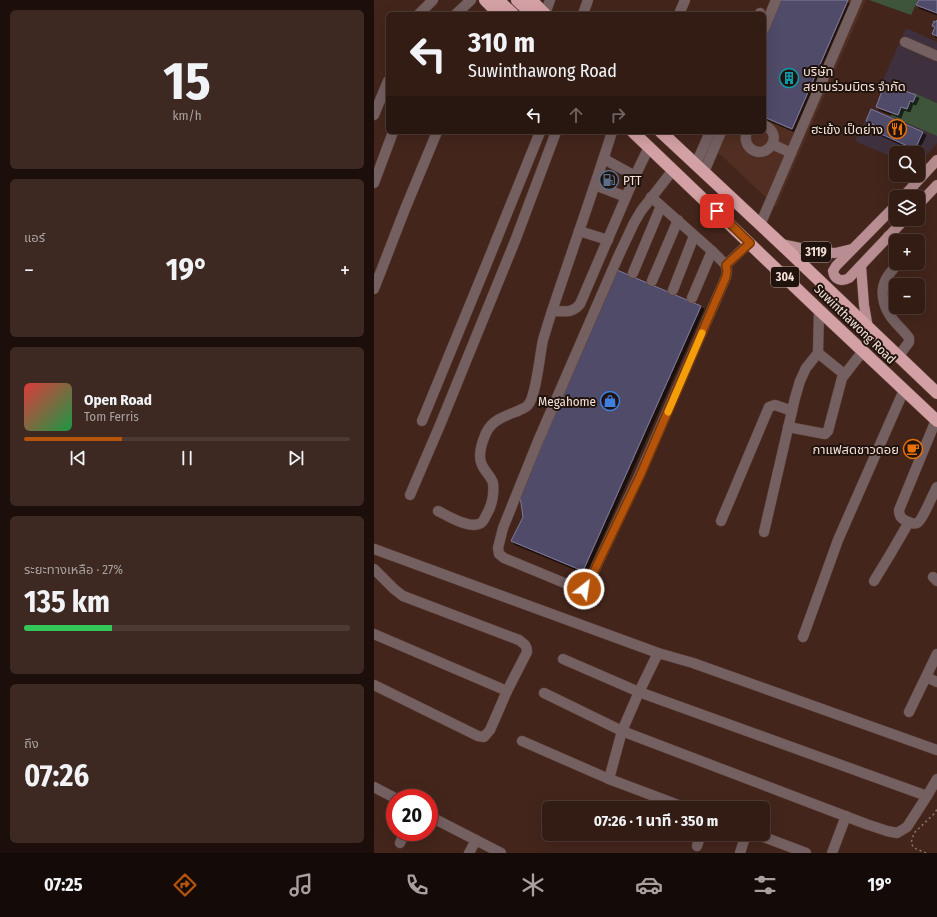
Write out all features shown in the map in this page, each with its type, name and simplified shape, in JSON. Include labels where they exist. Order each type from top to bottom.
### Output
[{"type":"highway","points":[[485,0],[501,10]]},
{"type":"highway","points":[[517,0],[530,12]]},
{"type":"highway","points":[[531,0],[543,12]]},
{"type":"highway","name":"Suwinthawong Road","points":[[635,134],[936,420]]},
{"type":"highway","name":"Suwinthawong Road","points":[[663,134],[937,393]]},
{"type":"main road","points":[[910,190],[937,160]]},
{"type":"main road","points":[[925,198],[937,185]]},
{"type":"main road","points":[[889,212],[834,269],[834,276],[839,280],[849,278],[898,226]]},
{"type":"main road","name":"3119","points":[[781,244],[819,252],[835,253],[852,250]]},
{"type":"main road","points":[[861,266],[864,305],[868,328]]},
{"type":"street","points":[[422,12],[433,0]]},
{"type":"street","points":[[458,12],[471,0]]},
{"type":"street","points":[[546,12],[550,0]]},
{"type":"street","points":[[583,12],[588,0]]},
{"type":"street","points":[[680,12],[685,0]]},
{"type":"street","points":[[766,24],[776,0]]},
{"type":"street","points":[[760,225],[857,0]]},
{"type":"street","points":[[905,42],[937,56]]},
{"type":"street","points":[[374,115],[386,86]]},
{"type":"street","points":[[745,134],[748,145],[754,151],[758,152],[767,150],[774,140],[772,130],[766,125]]},
{"type":"street","points":[[374,183],[392,134]]},
{"type":"street","points":[[374,290],[436,134]]},
{"type":"street","points":[[422,421],[539,134]]},
{"type":"street","points":[[410,495],[515,241],[555,134]]},
{"type":"street","points":[[438,511],[462,523],[474,525],[483,521],[490,508],[494,491],[492,481],[482,465],[480,453],[481,444],[490,425],[498,419],[529,405],[533,396],[543,339],[611,134]]},
{"type":"street","points":[[700,168],[709,134]]},
{"type":"street","points":[[700,168],[719,134]]},
{"type":"street","points":[[772,144],[792,152]]},
{"type":"street","points":[[552,311],[572,311],[575,310],[580,304],[649,147]]},
{"type":"street","points":[[604,159],[635,176]]},
{"type":"street","points":[[652,197],[726,265],[726,277],[640,476],[588,584],[584,589],[579,589],[504,558],[499,554],[498,548],[503,528],[538,441],[618,257],[641,211],[673,170]]},
{"type":"street","points":[[595,185],[626,197]]},
{"type":"street","points":[[633,273],[661,206]]},
{"type":"street","points":[[652,281],[678,220]]},
{"type":"street","points":[[579,231],[608,240]]},
{"type":"street","points":[[673,290],[694,236]]},
{"type":"street","points":[[726,265],[750,243]]},
{"type":"street","points":[[692,298],[712,251]]},
{"type":"street","points":[[487,263],[503,270]]},
{"type":"street","points":[[892,270],[885,282],[883,299],[887,311],[894,322],[910,338],[909,342],[898,357]]},
{"type":"street","points":[[764,532],[800,381],[806,368],[818,353],[819,310]]},
{"type":"street","points":[[451,350],[468,356]]},
{"type":"street","points":[[788,427],[825,434],[827,433],[842,378],[863,351]]},
{"type":"street","points":[[818,353],[844,374]]},
{"type":"street","points":[[803,637],[838,540],[904,390]]},
{"type":"street","points":[[433,394],[449,401]]},
{"type":"street","points":[[722,521],[769,408],[774,405],[792,411]]},
{"type":"street","points":[[936,420],[899,510],[899,515],[901,518],[915,524],[918,523],[937,487]]},
{"type":"street","points":[[874,581],[909,522]]},
{"type":"street","points":[[374,549],[658,653],[693,663],[937,750]]},
{"type":"street","points":[[374,569],[403,596],[518,640],[527,648],[527,652],[507,691],[490,730],[484,737],[478,736],[374,685]]},
{"type":"street","points":[[374,634],[507,691]]},
{"type":"street","points":[[609,779],[622,731],[658,653]]},
{"type":"street","points":[[909,712],[937,654]]},
{"type":"street","points":[[563,659],[640,692],[927,796]]},
{"type":"street","points":[[926,677],[937,682]]},
{"type":"street","points":[[544,693],[622,731],[887,831],[897,833],[907,827],[937,779]]},
{"type":"street","points":[[522,741],[609,779],[667,801]]},
{"type":"street","points":[[374,787],[386,793]]},
{"type":"street","points":[[832,853],[846,816]]},
{"type":"street","points":[[438,821],[500,853]]},
{"type":"street","points":[[469,853],[476,840]]},
{"type":"street","points":[[697,846],[699,841]]},
{"type":"street","points":[[740,853],[744,841]]},
{"type":"street","points":[[770,841],[785,849],[806,853]]},
{"type":"path","points":[[926,853],[914,848],[911,843],[914,833],[935,813],[937,809]]},
{"type":"shaded area","name":"บริษัท สยามร่วมมิตร จำกัด","points":[[770,0],[866,0],[776,207],[723,157],[708,146],[712,134],[766,134],[765,12]]},
{"type":"shaded area","points":[[906,28],[937,42],[937,103],[883,80]]},
{"type":"shaded area","points":[[871,108],[937,136],[937,143],[925,157],[925,146],[889,146],[889,156],[855,141]]},
{"type":"green space","points":[[869,0],[918,0],[911,15]]},
{"type":"green space","points":[[914,93],[937,103],[937,136],[890,116]]},
{"type":"building","name":"บริษัท สยามร่วมมิตร จำกัด","points":[[781,0],[848,0],[792,129],[766,118],[766,34]]},
{"type":"building","points":[[919,0],[937,0],[937,13],[916,5]]},
{"type":"building","points":[[937,20],[937,36],[932,34],[935,27],[932,26],[934,21],[936,22]]},
{"type":"building","points":[[885,83],[916,95],[913,102],[910,101],[907,109],[901,107],[898,115],[876,107]]},
{"type":"building","name":"ฮะเข้ง เป็ดย่าง","points":[[871,109],[923,132],[916,146],[908,146],[879,133],[880,131],[873,128],[874,125],[866,121]]},
{"type":"building","name":"Megahome","points":[[617,270],[701,306],[583,571],[511,541],[523,517],[520,496]]},
{"type":"slow traffic","points":[[668,412],[702,333]]},
{"type":"place","name":"บริษัท สยามร่วมมิตร จำกัด","points":[[789,78]]},
{"type":"place","name":"ฮะเข้ง เป็ดย่าง","points":[[897,129]]},
{"type":"place","name":"PTT","points":[[609,180]]},
{"type":"place","name":"Megahome","points":[[610,401]]},
{"type":"place","name":"กาแฟสดชาวดอย","points":[[913,449]]},
{"type":"route","points":[[584,589],[588,584],[640,476],[726,277],[726,265],[750,243],[717,211]]}]
